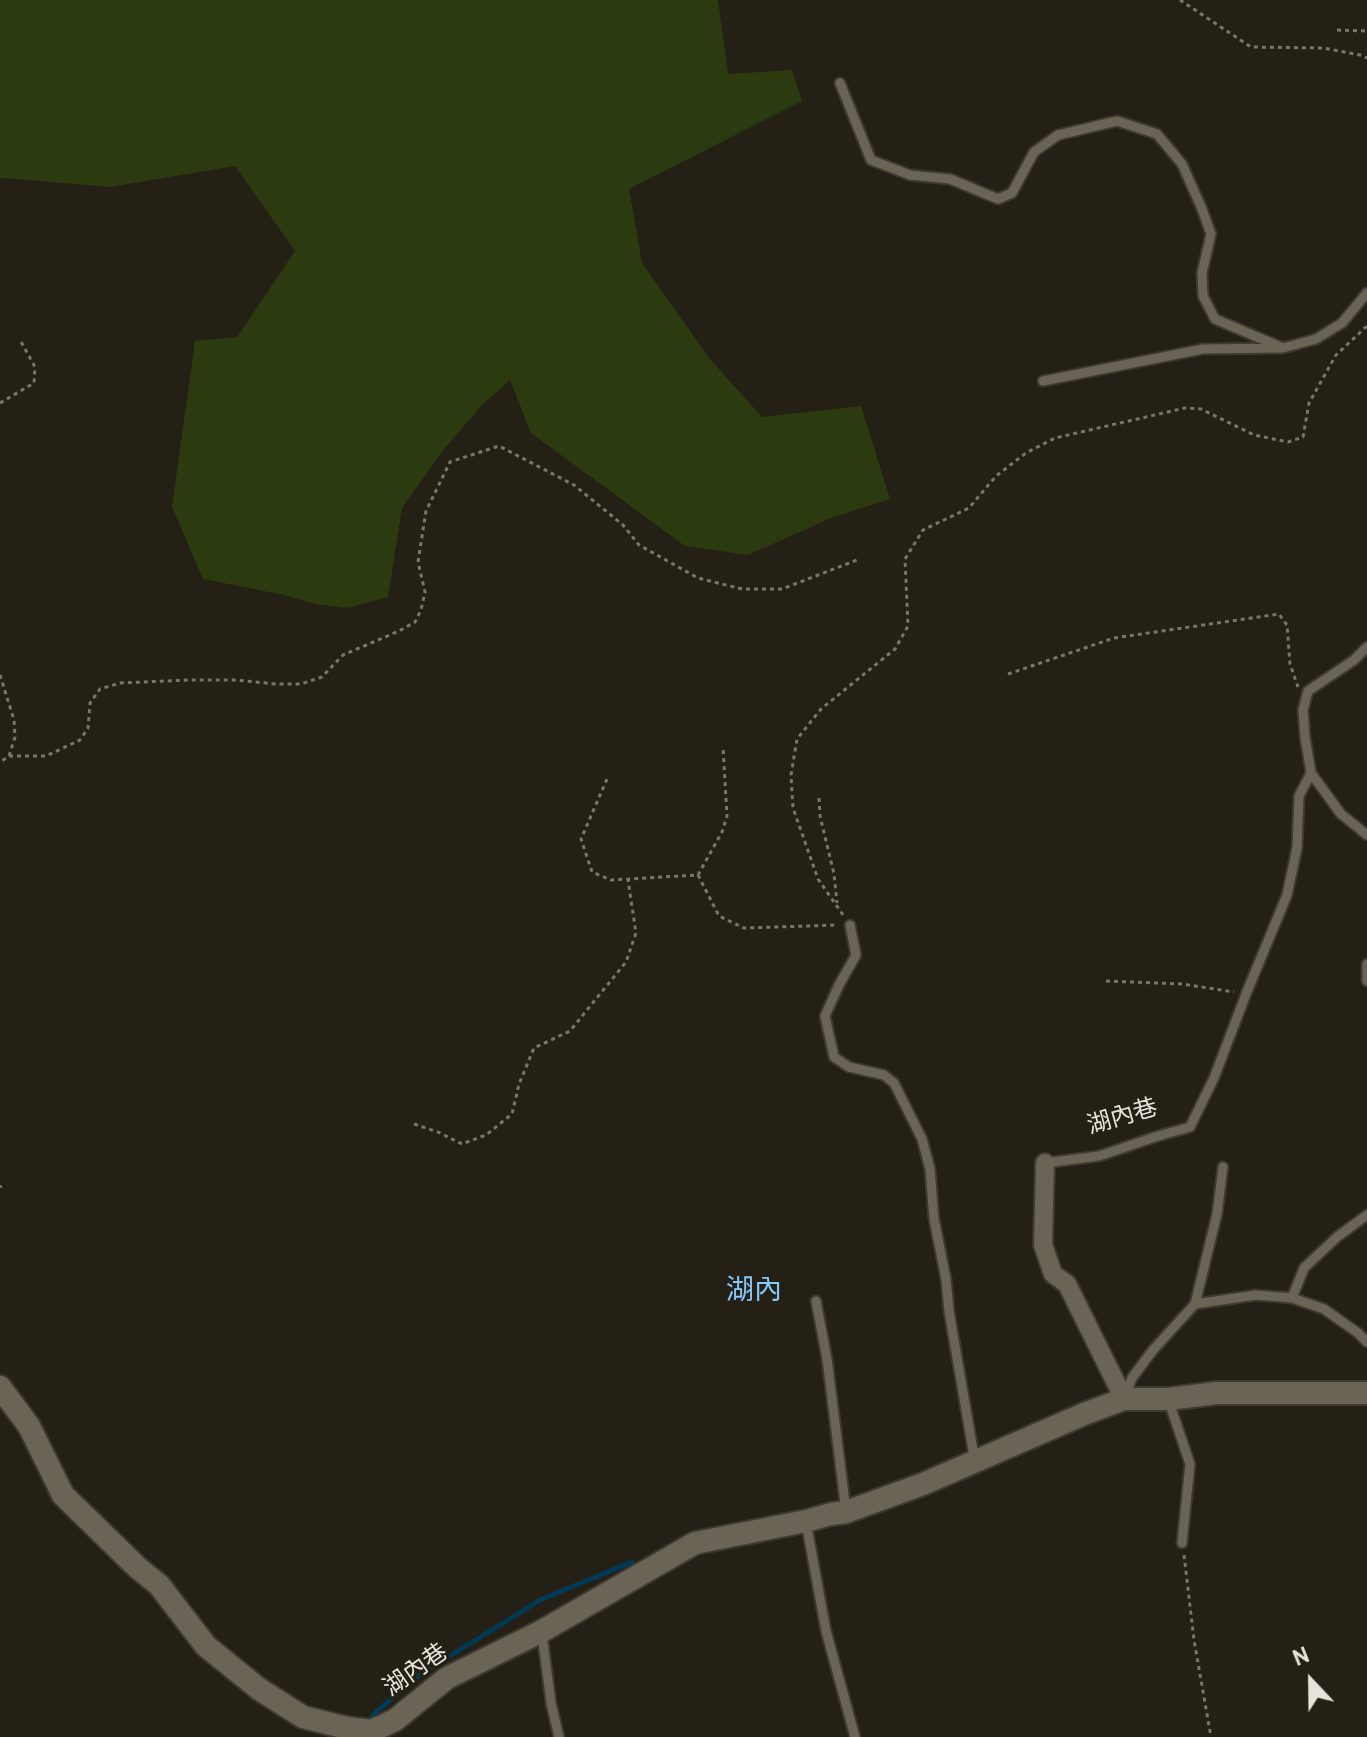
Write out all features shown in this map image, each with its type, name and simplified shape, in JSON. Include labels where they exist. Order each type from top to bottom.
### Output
[{"type":"street","name":"湖內巷","points":[[1045,1163],[1043,1245],[1053,1274],[1067,1284],[1124,1399]]},
{"type":"street","name":"湖內巷","points":[[0,1387],[29,1426],[63,1495],[159,1585],[206,1646],[259,1689],[303,1717],[372,1731],[397,1724],[447,1678],[542,1631],[695,1543],[846,1512],[923,1484],[1124,1399],[1168,1399],[1217,1393],[1367,1393]]},
{"type":"lane","points":[[840,83],[871,160],[910,175],[950,179],[998,199],[1012,193],[1034,152],[1058,135],[1117,121],[1157,134],[1182,164],[1211,234],[1202,273],[1203,296],[1215,319],[1283,348]]},
{"type":"lane","points":[[1043,381],[1203,349],[1283,348],[1316,339],[1342,323],[1367,293]]},
{"type":"lane","points":[[1305,705],[1308,691],[1354,660],[1367,647]]},
{"type":"lane","name":"湖內巷","points":[[1305,705],[1305,737],[1311,773],[1341,814],[1367,835]]},
{"type":"lane","name":"湖內巷","points":[[1045,1163],[1099,1156],[1190,1127],[1214,1078],[1287,895],[1297,848],[1299,796],[1311,773]]},
{"type":"lane","points":[[850,925],[856,955],[825,1016],[834,1057],[849,1067],[884,1075],[894,1083],[922,1139],[930,1169],[934,1219],[975,1462]]},
{"type":"lane","points":[[1367,964],[1367,981]]},
{"type":"lane","points":[[1124,1399],[1132,1378],[1195,1304],[1217,1214],[1223,1167]]},
{"type":"lane","points":[[1292,1298],[1304,1268],[1337,1237],[1367,1215]]},
{"type":"lane","points":[[1195,1304],[1256,1295],[1292,1298],[1324,1309],[1367,1342]]},
{"type":"lane","points":[[816,1301],[827,1359],[846,1512]]},
{"type":"lane","points":[[1168,1399],[1190,1464],[1182,1543]]},
{"type":"lane","points":[[806,1521],[826,1631],[855,1737]]},
{"type":"lane","points":[[542,1631],[551,1703],[559,1737]]},
{"type":"path","points":[[1180,0],[1251,47],[1323,48],[1367,58]]},
{"type":"path","points":[[1337,30],[1367,31]]},
{"type":"path","points":[[850,925],[818,879],[793,808],[791,775],[797,739],[821,709],[895,649],[908,626],[905,559],[923,530],[969,508],[996,476],[1026,453],[1055,438],[1159,412],[1201,409],[1254,435],[1288,442],[1303,437],[1309,403],[1336,355],[1367,326]]},
{"type":"path","points":[[0,403],[34,383],[35,367],[20,340]]},
{"type":"path","points":[[0,762],[9,756],[46,756],[80,740],[88,728],[90,703],[100,689],[120,683],[189,680],[301,684],[322,677],[343,655],[415,622],[425,592],[418,562],[426,511],[450,462],[499,446],[574,485],[623,525],[639,545],[698,578],[742,589],[782,589],[857,560]]},
{"type":"path","points":[[1008,674],[1114,638],[1279,614],[1287,625],[1290,664],[1305,705]]},
{"type":"path","points":[[0,675],[14,720],[15,737],[9,756]]},
{"type":"path","points":[[698,875],[722,832],[727,816],[723,747]]},
{"type":"path","points":[[607,779],[581,839],[592,872],[611,880],[698,875]]},
{"type":"path","points":[[819,798],[838,906]]},
{"type":"path","points":[[698,875],[719,916],[744,928],[850,925]]},
{"type":"path","points":[[414,1124],[462,1144],[486,1135],[512,1114],[519,1084],[534,1048],[570,1031],[626,962],[636,933],[628,880]]},
{"type":"path","points":[[1106,981],[1182,984],[1246,994]]},
{"type":"path","points":[[1182,1543],[1194,1640],[1211,1737]]},
{"type":"green space","points":[[0,0],[718,0],[728,74],[792,70],[802,101],[629,189],[642,263],[709,358],[762,417],[861,406],[890,499],[831,518],[748,555],[685,546],[531,433],[510,380],[483,404],[444,449],[402,508],[388,597],[348,608],[203,579],[172,507],[195,341],[237,337],[295,251],[235,166],[110,187],[0,179]]},
{"type":"waterway","points":[[365,1724],[421,1674],[540,1600],[632,1562]]},
{"type":"district","name":"湖內","points":[[754,1293]]}]
